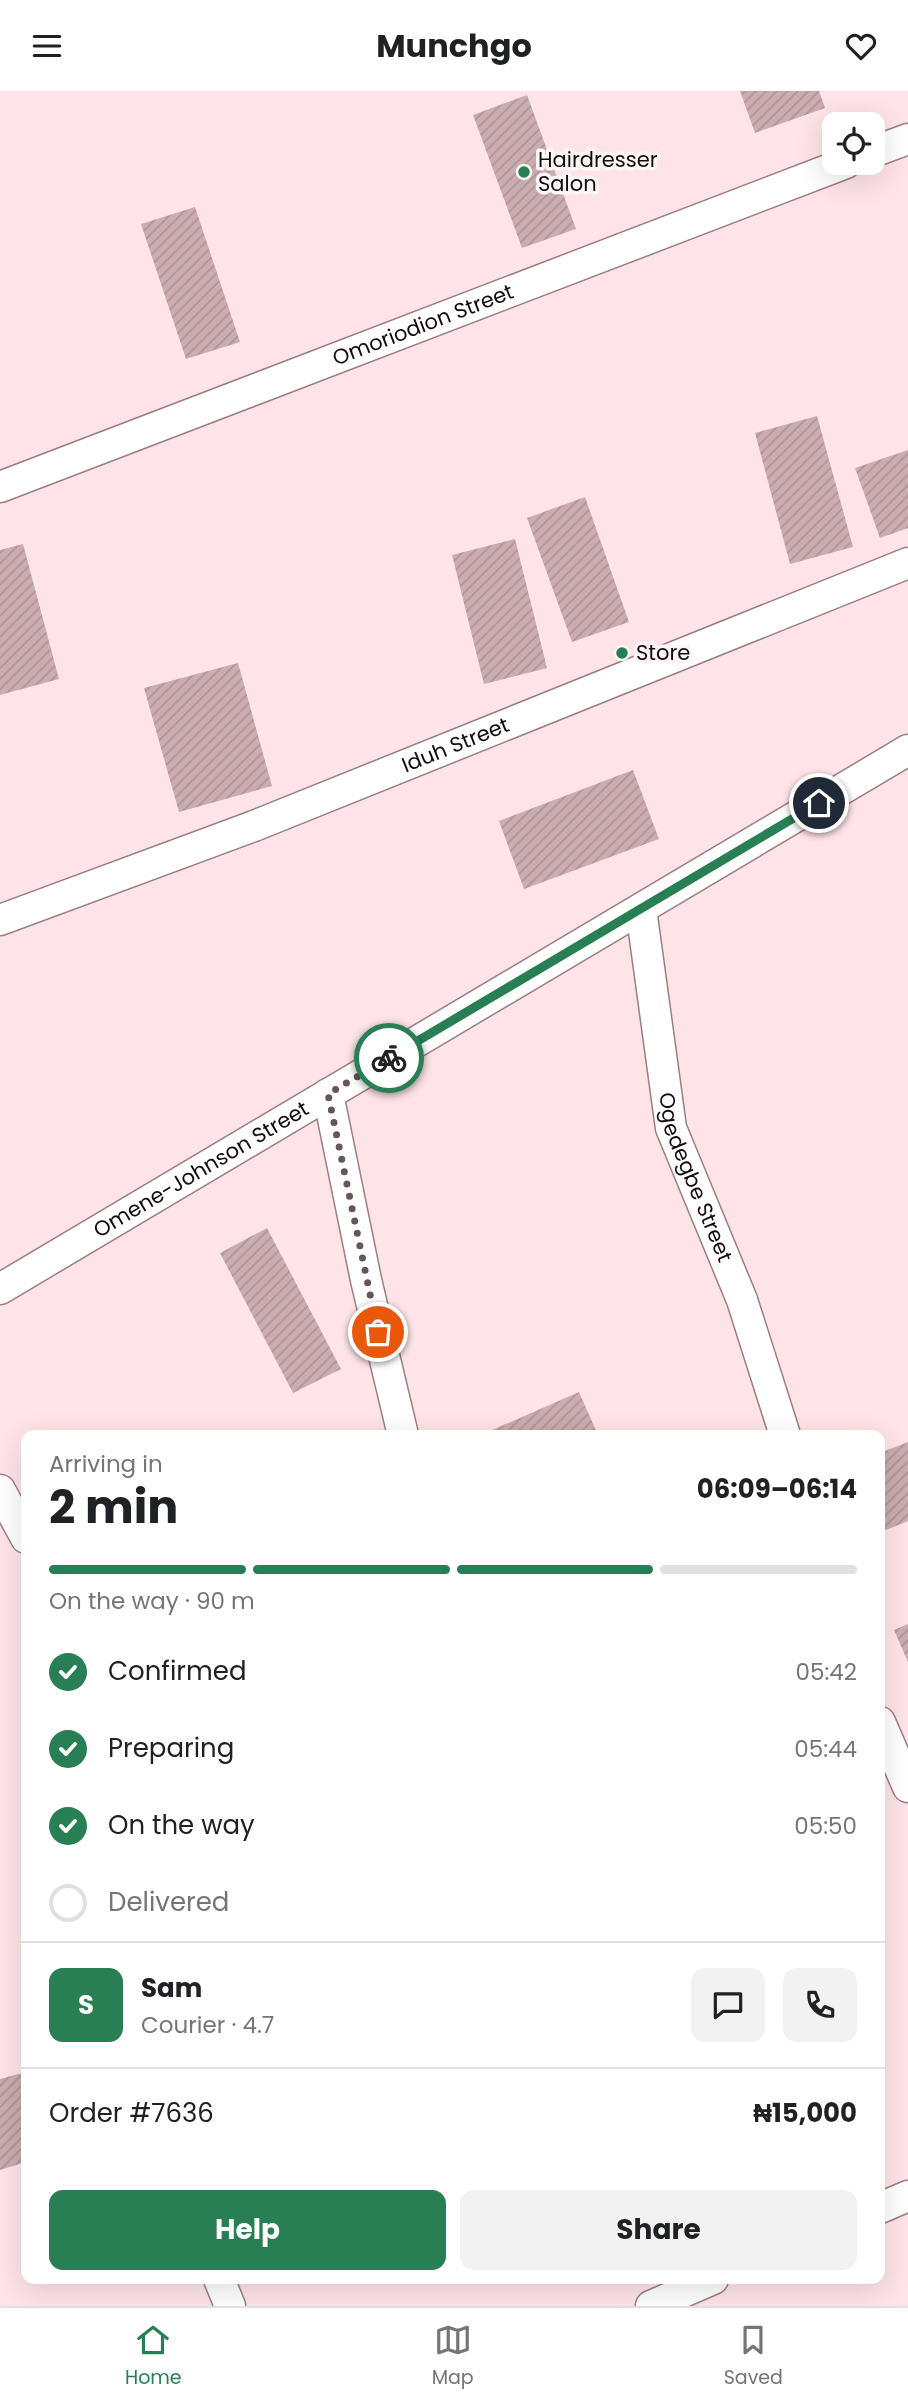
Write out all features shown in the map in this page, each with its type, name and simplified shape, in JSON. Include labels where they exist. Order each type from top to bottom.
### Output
[{"type":"street","points":[[885,148],[908,139]]},
{"type":"street","name":"Omoriodion Street","points":[[0,487],[822,172]]},
{"type":"street","name":"Iduh Street","points":[[0,920],[267,820],[908,563]]},
{"type":"street","name":"Omene-Johnson Street","points":[[0,1289],[908,750]]},
{"type":"street","name":"Ogedegbe Street","points":[[641,909],[671,1128],[742,1300],[783,1430]]},
{"type":"street","points":[[328,1094],[366,1280],[402,1430]]},
{"type":"street","points":[[0,1490],[21,1529]]},
{"type":"street","points":[[885,1734],[908,1787]]},
{"type":"street","points":[[885,2205],[908,2196]]},
{"type":"street","points":[[221,2284],[230,2306]]},
{"type":"street","points":[[651,2306],[692,2284]]},
{"type":"building","points":[[740,91],[819,91],[825,108],[755,133]]},
{"type":"building","name":"Hairdresser Salon","points":[[527,95],[576,229],[522,248],[473,115]]},
{"type":"building","points":[[195,207],[240,342],[186,359],[141,224]]},
{"type":"building","points":[[817,416],[853,547],[790,564],[755,433]]},
{"type":"building","points":[[908,450],[908,528],[880,538],[855,468]]},
{"type":"building","points":[[585,497],[629,622],[572,642],[527,518]]},
{"type":"building","points":[[515,539],[547,668],[484,684],[452,555]]},
{"type":"building","points":[[23,544],[59,679],[0,695],[0,550]]},
{"type":"building","points":[[238,663],[272,786],[179,812],[144,688]]},
{"type":"building","points":[[633,770],[659,839],[524,889],[499,821]]},
{"type":"building","points":[[267,1228],[341,1369],[293,1393],[220,1253]]},
{"type":"building","points":[[579,1392],[596,1430],[492,1430]]},
{"type":"building","points":[[908,1442],[908,1521],[885,1530],[885,1451]]},
{"type":"building","points":[[908,1624],[908,1662],[894,1630]]},
{"type":"building","points":[[21,2073],[21,2164],[0,2170],[0,2079]]},
{"type":"way so far","points":[[378,1332],[328,1094],[389,1058]]},
{"type":"place","name":"Hairdresser Salon","points":[[524,172]]},
{"type":"place","name":"Store","points":[[622,653]]},
{"type":"route","points":[[389,1058],[819,803]]}]
